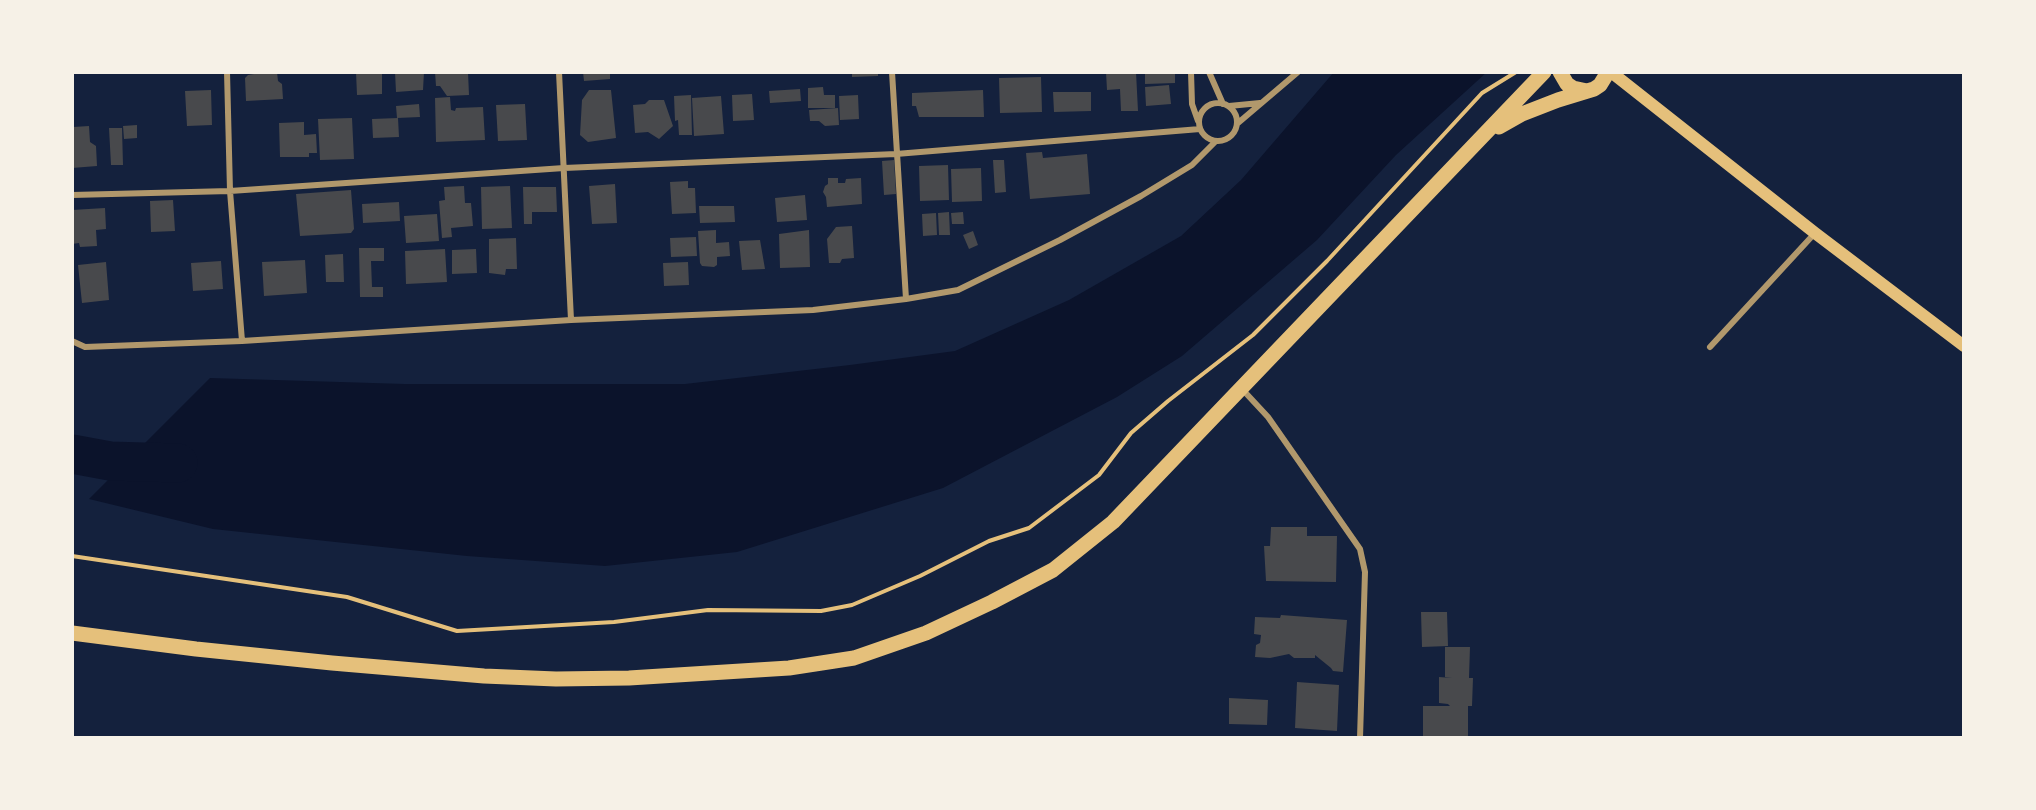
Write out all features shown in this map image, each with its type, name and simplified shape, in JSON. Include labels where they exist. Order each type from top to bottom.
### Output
[{"type":"main road","points":[[72,633],[332,663],[484,676],[556,679],[789,668],[854,658],[926,633],[1053,570],[1113,522],[1544,72]]},
{"type":"main road","points":[[1560,72],[1567,84],[1587,91]]},
{"type":"main road","points":[[1483,136],[1522,114],[1600,85],[1609,72],[1964,346]]},
{"type":"street","points":[[227,72],[230,191],[242,341]]},
{"type":"street","points":[[559,72],[571,320]]},
{"type":"street","points":[[892,72],[906,299]]},
{"type":"street","points":[[1191,72],[1192,104],[1199,126],[1203,135],[1215,142]]},
{"type":"street","points":[[1209,72],[1238,123]]},
{"type":"street","points":[[72,341],[85,347],[242,341],[571,320],[813,310],[906,299],[958,290],[1060,240],[1192,165],[1215,142],[1228,139],[1233,135],[1238,123],[1298,72]]},
{"type":"street","points":[[1199,126],[1202,112],[1211,104],[1260,103]]},
{"type":"street","points":[[72,195],[230,191],[564,168],[896,154],[1199,126]]},
{"type":"street","points":[[1710,347],[1815,233]]},
{"type":"street","points":[[1242,389],[1268,417],[1360,549],[1365,572],[1360,738]]},
{"type":"path","points":[[72,556],[347,597],[457,631],[614,622],[708,610],[820,610],[852,605],[920,576],[989,542],[1029,528],[1099,475],[1131,433],[1253,335],[1327,261],[1482,93],[1516,72]]},
{"type":"water","points":[[1334,72],[1487,72],[1396,155],[1317,240],[1182,356],[1117,397],[943,488],[737,552],[605,566],[467,556],[213,529],[89,499],[210,378],[405,384],[685,384],[955,351],[1069,300],[1181,236],[1241,180]]},
{"type":"building","points":[[254,72],[277,72],[278,81],[282,84],[283,99],[246,101],[245,78]]},
{"type":"building","points":[[356,72],[382,72],[382,94],[357,95]]},
{"type":"building","points":[[395,72],[424,72],[423,90],[396,92]]},
{"type":"building","points":[[435,72],[468,72],[469,95],[447,96],[440,86],[436,86]]},
{"type":"building","points":[[583,72],[610,72],[610,79],[584,81]]},
{"type":"building","points":[[852,72],[878,72],[878,76],[852,77]]},
{"type":"building","points":[[1106,72],[1136,72],[1138,111],[1121,111],[1120,89],[1107,90]]},
{"type":"building","points":[[1145,72],[1175,72],[1175,83],[1145,84]]},
{"type":"building","points":[[1041,77],[1042,112],[1000,113],[999,78]]},
{"type":"building","points":[[1169,85],[1171,104],[1146,106],[1145,87]]},
{"type":"building","points":[[823,87],[824,95],[835,95],[835,108],[808,108],[808,88]]},
{"type":"building","points":[[800,89],[801,101],[770,103],[769,91]]},
{"type":"building","points":[[211,90],[212,125],[187,126],[185,91]]},
{"type":"building","points":[[589,90],[611,90],[616,138],[588,142],[580,135],[582,100]]},
{"type":"building","points":[[983,90],[984,117],[919,117],[916,106],[912,106],[912,93]]},
{"type":"building","points":[[1053,92],[1091,92],[1091,111],[1054,112]]},
{"type":"building","points":[[752,94],[754,120],[733,121],[732,95]]},
{"type":"building","points":[[691,95],[692,135],[679,135],[678,120],[675,121],[674,96]]},
{"type":"building","points":[[858,95],[859,119],[840,120],[839,96]]},
{"type":"building","points":[[721,96],[724,134],[694,136],[692,98]]},
{"type":"building","points":[[450,97],[451,110],[483,107],[485,140],[436,142],[435,98]]},
{"type":"building","points":[[649,100],[664,100],[673,126],[659,139],[648,132],[635,133],[633,105],[645,104]]},
{"type":"building","points":[[419,104],[420,117],[397,118],[396,106]]},
{"type":"building","points":[[525,104],[527,140],[498,141],[496,105]]},
{"type":"building","points":[[838,108],[839,125],[825,126],[819,121],[810,121],[809,110]]},
{"type":"building","points":[[352,118],[354,159],[320,160],[318,119]]},
{"type":"building","points":[[398,118],[399,137],[373,138],[372,119]]},
{"type":"building","points":[[304,122],[304,135],[316,134],[317,153],[309,153],[309,157],[280,157],[279,123]]},
{"type":"building","points":[[137,125],[137,138],[124,139],[123,126]]},
{"type":"building","points":[[89,126],[90,142],[96,146],[97,166],[72,168],[73,127]]},
{"type":"building","points":[[109,128],[122,128],[123,165],[111,165]]},
{"type":"building","points":[[1042,152],[1043,158],[1087,154],[1090,194],[1030,199],[1026,153]]},
{"type":"building","points":[[894,160],[896,194],[884,195],[882,161]]},
{"type":"building","points":[[993,160],[1004,160],[1006,192],[995,193]]},
{"type":"building","points":[[948,165],[949,200],[920,201],[919,166]]},
{"type":"building","points":[[981,168],[982,201],[952,202],[951,169]]},
{"type":"building","points":[[828,178],[838,178],[838,183],[845,183],[846,179],[861,178],[862,204],[827,207],[823,192],[828,184]]},
{"type":"building","points":[[688,181],[688,188],[695,188],[696,213],[672,214],[670,182]]},
{"type":"building","points":[[615,184],[617,223],[592,224],[589,186]]},
{"type":"building","points":[[464,186],[465,203],[471,203],[473,226],[451,228],[452,237],[442,238],[439,201],[445,200],[444,187]]},
{"type":"building","points":[[510,186],[512,228],[482,229],[481,187]]},
{"type":"building","points":[[523,187],[556,187],[557,212],[532,212],[532,224],[524,224]]},
{"type":"building","points":[[351,190],[354,229],[351,233],[300,236],[296,194]]},
{"type":"building","points":[[805,195],[807,220],[777,222],[775,198]]},
{"type":"building","points":[[173,200],[175,231],[151,232],[150,201]]},
{"type":"building","points":[[399,202],[400,221],[363,223],[362,204]]},
{"type":"building","points":[[699,206],[734,206],[735,222],[700,223]]},
{"type":"building","points":[[105,208],[106,229],[96,230],[97,246],[80,247],[79,243],[72,244],[72,210]]},
{"type":"building","points":[[949,212],[950,235],[939,235],[938,213]]},
{"type":"building","points":[[963,212],[964,224],[952,224],[951,213]]},
{"type":"building","points":[[936,213],[937,235],[923,236],[922,214]]},
{"type":"building","points":[[437,214],[439,241],[406,243],[404,216]]},
{"type":"building","points":[[852,226],[854,258],[842,259],[840,263],[829,263],[827,239],[836,227]]},
{"type":"building","points":[[716,230],[716,243],[729,242],[730,256],[717,257],[717,265],[714,267],[702,266],[698,231]]},
{"type":"building","points":[[809,230],[810,267],[780,268],[779,234]]},
{"type":"building","points":[[973,231],[978,245],[969,249],[963,235]]},
{"type":"building","points":[[696,237],[697,256],[671,257],[670,238]]},
{"type":"building","points":[[516,238],[517,269],[506,269],[505,275],[489,273],[489,239]]},
{"type":"building","points":[[760,240],[765,269],[742,270],[739,241]]},
{"type":"building","points":[[359,248],[384,248],[384,261],[371,261],[372,287],[383,287],[383,297],[360,297]]},
{"type":"building","points":[[445,249],[447,282],[406,284],[405,251]]},
{"type":"building","points":[[476,249],[477,273],[452,274],[452,250]]},
{"type":"building","points":[[343,254],[344,282],[326,282],[325,255]]},
{"type":"building","points":[[305,260],[307,293],[264,296],[262,262]]},
{"type":"building","points":[[221,261],[223,289],[193,291],[191,263]]},
{"type":"building","points":[[106,262],[109,300],[82,303],[78,265]]},
{"type":"building","points":[[688,262],[689,285],[664,286],[663,263]]},
{"type":"building","points":[[1271,527],[1307,527],[1307,536],[1337,536],[1336,582],[1266,581],[1264,546],[1270,546]]},
{"type":"building","points":[[1421,612],[1447,612],[1448,646],[1422,647]]},
{"type":"building","points":[[1281,615],[1347,620],[1343,672],[1333,671],[1315,655],[1315,658],[1294,658],[1289,654],[1270,658],[1255,657],[1256,645],[1260,643],[1261,635],[1254,634],[1255,617],[1280,618]]},
{"type":"building","points":[[1445,647],[1470,647],[1469,678],[1473,678],[1472,706],[1468,706],[1468,738],[1423,738],[1423,706],[1450,706],[1439,703],[1439,677],[1452,678],[1445,677]]},
{"type":"building","points":[[1297,682],[1339,685],[1337,731],[1295,728]]},
{"type":"building","points":[[1229,698],[1268,700],[1267,725],[1229,724]]},
{"type":"waterway","points":[[72,454],[110,461],[178,463]]}]
